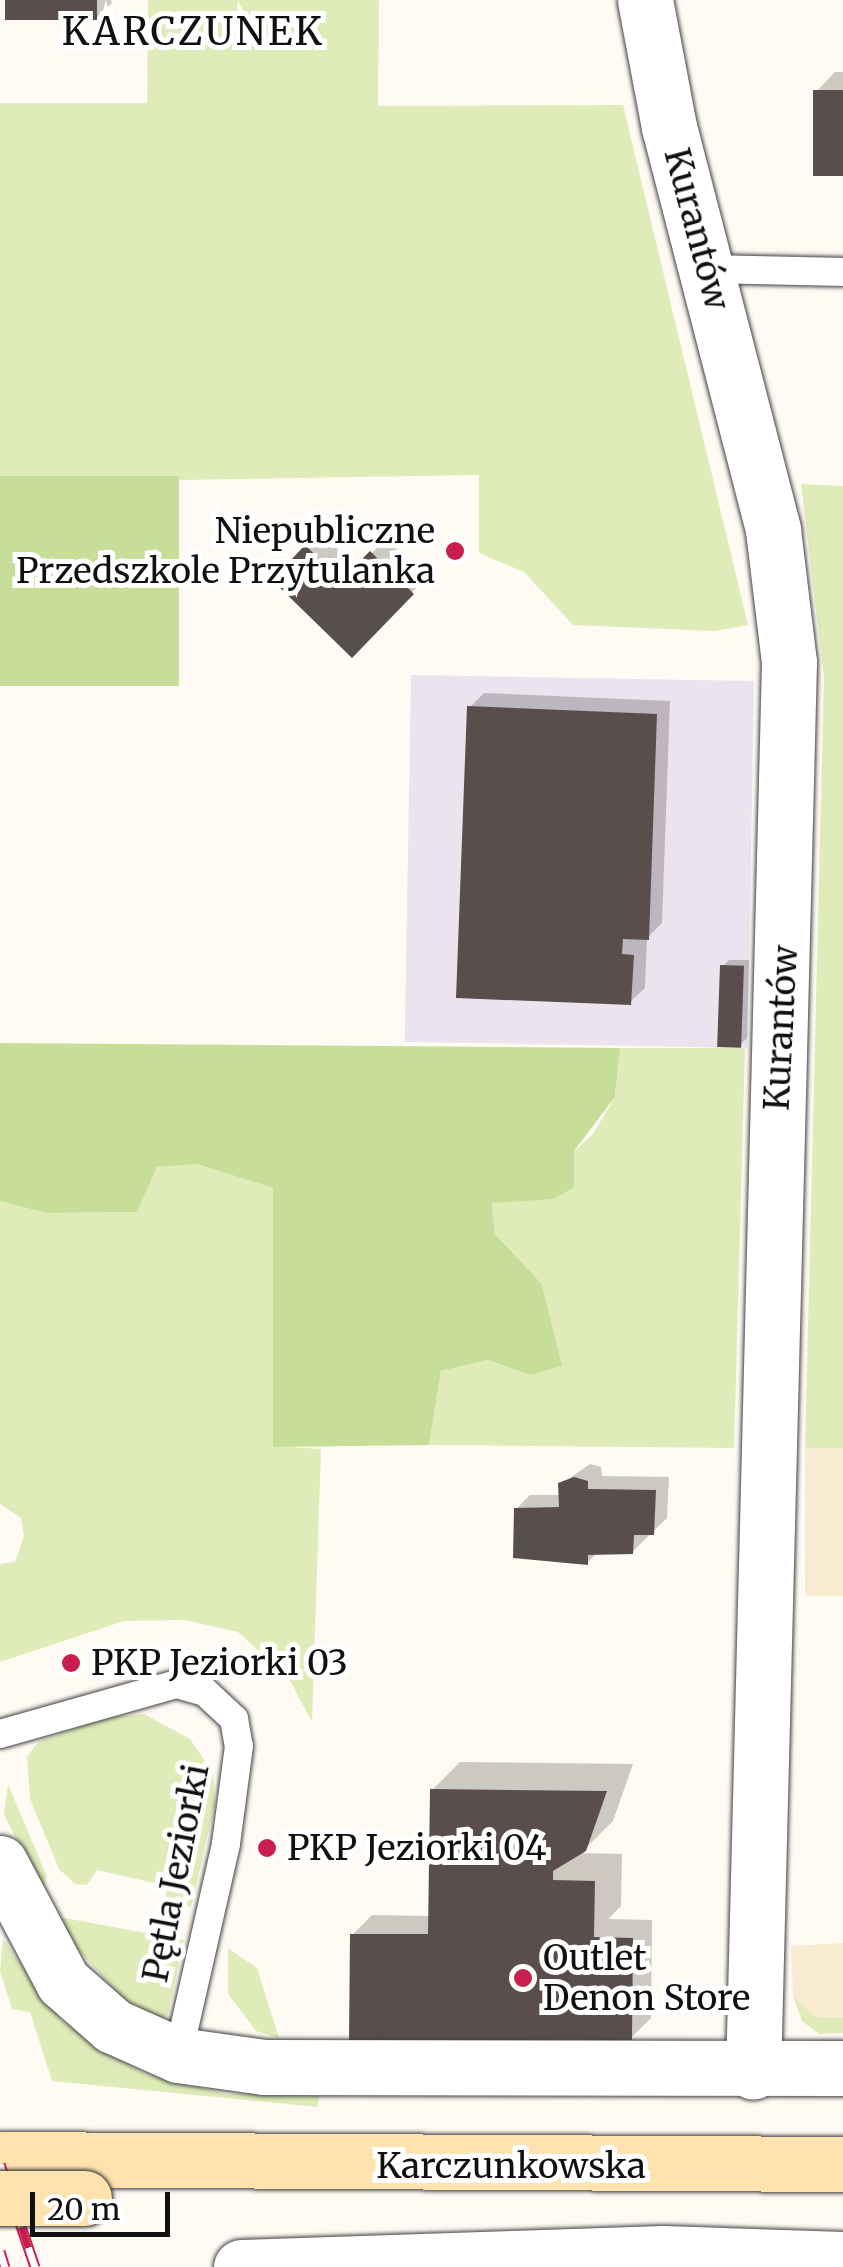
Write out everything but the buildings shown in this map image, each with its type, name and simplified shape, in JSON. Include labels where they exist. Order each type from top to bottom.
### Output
[{"type":"street","name":"Kurantów","points":[[645,0],[670,126],[773,530],[789,662],[753,2072]]},
{"type":"street","points":[[0,1863],[64,1982],[113,2026],[178,2056],[264,2067],[753,2072],[843,2068]]},
{"type":"street","name":"Karczunkowska","points":[[0,2160],[79,2179],[843,2198]]},
{"type":"street","name":"Karczunkowska","points":[[0,2198],[79,2179],[843,2164]]},
{"type":"street","points":[[241,2267],[663,2252],[843,2258]]},
{"type":"lane","points":[[709,269],[843,272]]},
{"type":"lane","name":"Pętla Jeziorki","points":[[0,1734],[177,1684],[205,1692],[234,1719],[239,1746],[226,1844],[178,2056]]},
{"type":"shaded area","points":[[411,675],[754,681],[748,1048],[405,1042]]},
{"type":"shaded area","points":[[805,1448],[843,1448],[843,1596],[805,1596]]},
{"type":"shaded area","points":[[843,1943],[843,2018],[815,2017],[793,1996],[791,1946]]},
{"type":"green space","points":[[148,0],[379,0],[378,106],[623,105],[748,625],[714,631],[573,625],[524,572],[479,553],[479,475],[0,483],[0,103],[147,103]]},
{"type":"green space","points":[[0,476],[179,476],[179,686],[0,686]]},
{"type":"green space","points":[[801,484],[843,486],[843,1448],[805,1448],[824,677]]},
{"type":"green space","points":[[0,1043],[620,1048],[615,1097],[574,1151],[574,1187],[554,1199],[492,1203],[495,1234],[541,1283],[562,1366],[530,1375],[488,1360],[441,1371],[429,1445],[273,1447],[273,1188],[197,1164],[157,1167],[137,1212],[46,1213],[0,1201]]},
{"type":"green space","points":[[620,1048],[745,1048],[734,1448],[429,1445],[441,1371],[488,1360],[530,1375],[541,1283],[495,1234],[492,1202],[522,1199],[593,1134],[615,1097]]},
{"type":"green space","points":[[197,1164],[273,1188],[273,1446],[321,1449],[312,1722],[288,1677],[238,1632],[185,1620],[124,1621],[0,1662],[0,1564],[15,1562],[24,1536],[21,1518],[0,1504],[0,1201],[46,1213],[137,1212],[157,1167]]},
{"type":"green space","points":[[144,1714],[190,1739],[213,1773],[215,1804],[191,1907],[165,1901],[167,1886],[97,1870],[87,1885],[75,1884],[59,1869],[30,1799],[27,1757],[38,1742],[103,1718]]},
{"type":"green space","points":[[8,1784],[47,1877],[42,1891],[4,1814]]},
{"type":"green space","points":[[59,1917],[184,1940],[168,2014],[162,2020],[121,1997],[65,1935]]},
{"type":"green space","points":[[3,1939],[62,2021],[144,2073],[226,2094],[320,2094],[317,2107],[52,2081],[30,2012],[12,2009],[0,1971]]},
{"type":"green space","points":[[228,1948],[257,1968],[279,2038],[256,2031],[228,1994]]},
{"type":"green space","points":[[793,1996],[815,2017],[843,2018],[843,2033],[819,2034],[802,2021]]},
{"type":"railway","points":[[0,2164],[35,2267]]},
{"type":"railway","points":[[0,2251],[5,2267]]},
{"type":"place","name":"Niepubliczne Przedszkole Przytulanka","points":[[455,551]]},
{"type":"place","name":"PKP Jeziorki 03","points":[[71,1663]]},
{"type":"place","name":"PKP Jeziorki 04","points":[[267,1848]]},
{"type":"place","name":"Outlet Denon Store","points":[[523,1978]]},
{"type":"district","name":"KARCZUNEK","points":[[193,32]]}]
